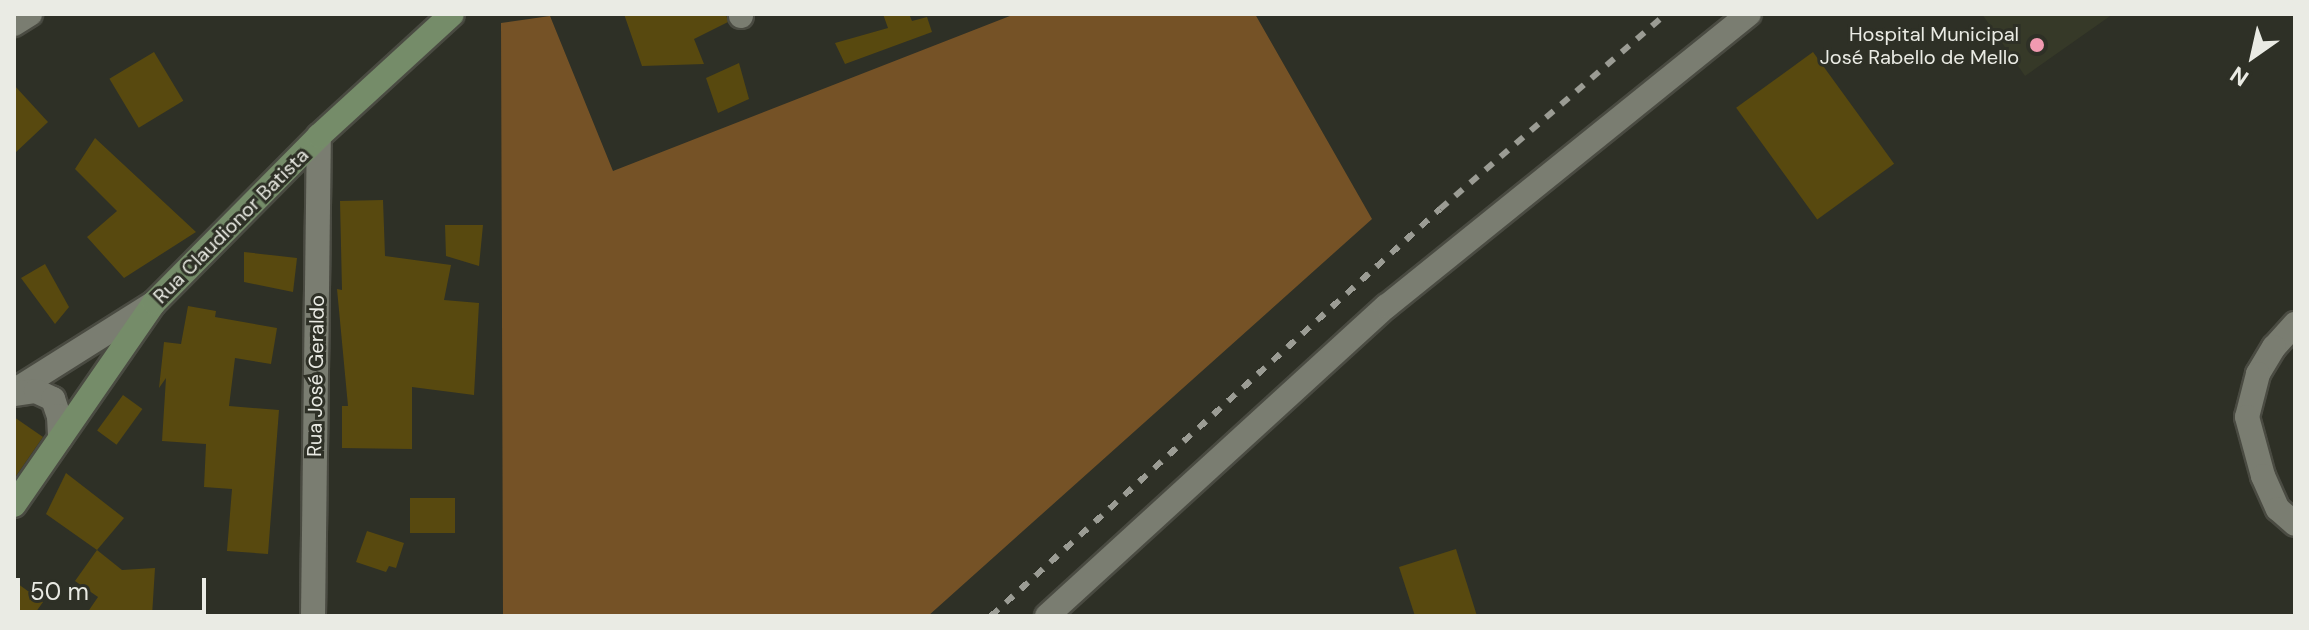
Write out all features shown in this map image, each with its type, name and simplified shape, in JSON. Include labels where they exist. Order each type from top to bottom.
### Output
[{"type":"main road","name":"Rua Claudionor Batista","points":[[14,505],[154,303],[319,136],[452,14]]},
{"type":"street","points":[[14,24],[30,14]]},
{"type":"street","points":[[1047,616],[1387,306],[1749,14]]},
{"type":"street","name":"Rua José Geraldo","points":[[313,616],[319,136]]},
{"type":"street","points":[[14,393],[154,303]]},
{"type":"street","points":[[2295,324],[2274,347],[2258,374],[2247,417],[2263,476],[2278,509],[2295,524]]},
{"type":"street","points":[[14,393],[36,391],[53,399],[59,416],[60,438]]},
{"type":"shaded area","points":[[1015,14],[1255,14],[1372,219],[928,616],[503,616],[501,23],[550,16],[613,171]]},
{"type":"shaded area","name":"Hospital Municipal José Rabello de Mello","points":[[1982,14],[2113,14],[2025,76]]},
{"type":"building","points":[[624,14],[726,14],[728,22],[694,39],[704,64],[642,66]]},
{"type":"building","points":[[883,14],[909,14],[912,21],[927,17],[932,32],[845,64],[835,43],[888,28]]},
{"type":"building","points":[[154,52],[183,101],[139,128],[109,79]]},
{"type":"building","points":[[1813,52],[1894,164],[1817,219],[1736,108]]},
{"type":"building","points":[[739,63],[749,99],[718,113],[706,78]]},
{"type":"building","points":[[14,85],[48,122],[14,154]]},
{"type":"building","points":[[95,138],[196,232],[124,278],[87,237],[117,211],[75,169]]},
{"type":"building","points":[[383,200],[385,256],[451,265],[444,300],[479,303],[474,395],[412,387],[412,449],[342,448],[342,406],[348,406],[337,289],[342,290],[340,201]]},
{"type":"building","points":[[445,225],[483,225],[479,266],[446,256]]},
{"type":"building","points":[[244,252],[297,258],[293,292],[244,282]]},
{"type":"building","points":[[45,264],[69,307],[55,324],[21,278]]},
{"type":"building","points":[[188,306],[216,311],[215,317],[277,328],[271,364],[235,358],[229,406],[279,410],[268,554],[227,551],[232,489],[204,487],[206,444],[162,441],[166,378],[159,388],[164,342],[181,344]]},
{"type":"building","points":[[123,395],[142,409],[117,445],[97,431]]},
{"type":"building","points":[[14,417],[43,437],[14,479]]},
{"type":"building","points":[[66,473],[124,518],[97,550],[46,514]]},
{"type":"building","points":[[410,498],[455,498],[455,533],[410,533]]},
{"type":"building","points":[[367,531],[404,543],[396,568],[389,566],[386,572],[356,562]]},
{"type":"building","points":[[1456,549],[1477,616],[1415,616],[1399,567]]},
{"type":"building","points":[[97,550],[122,570],[155,568],[152,616],[85,616],[98,597],[75,581]]},
{"type":"building","points":[[14,581],[43,602],[33,616],[14,616]]},
{"type":"railway","points":[[991,616],[1440,209],[1666,14]]},
{"type":"place","name":"Hospital Municipal José Rabello de Mello","points":[[2037,45]]}]
